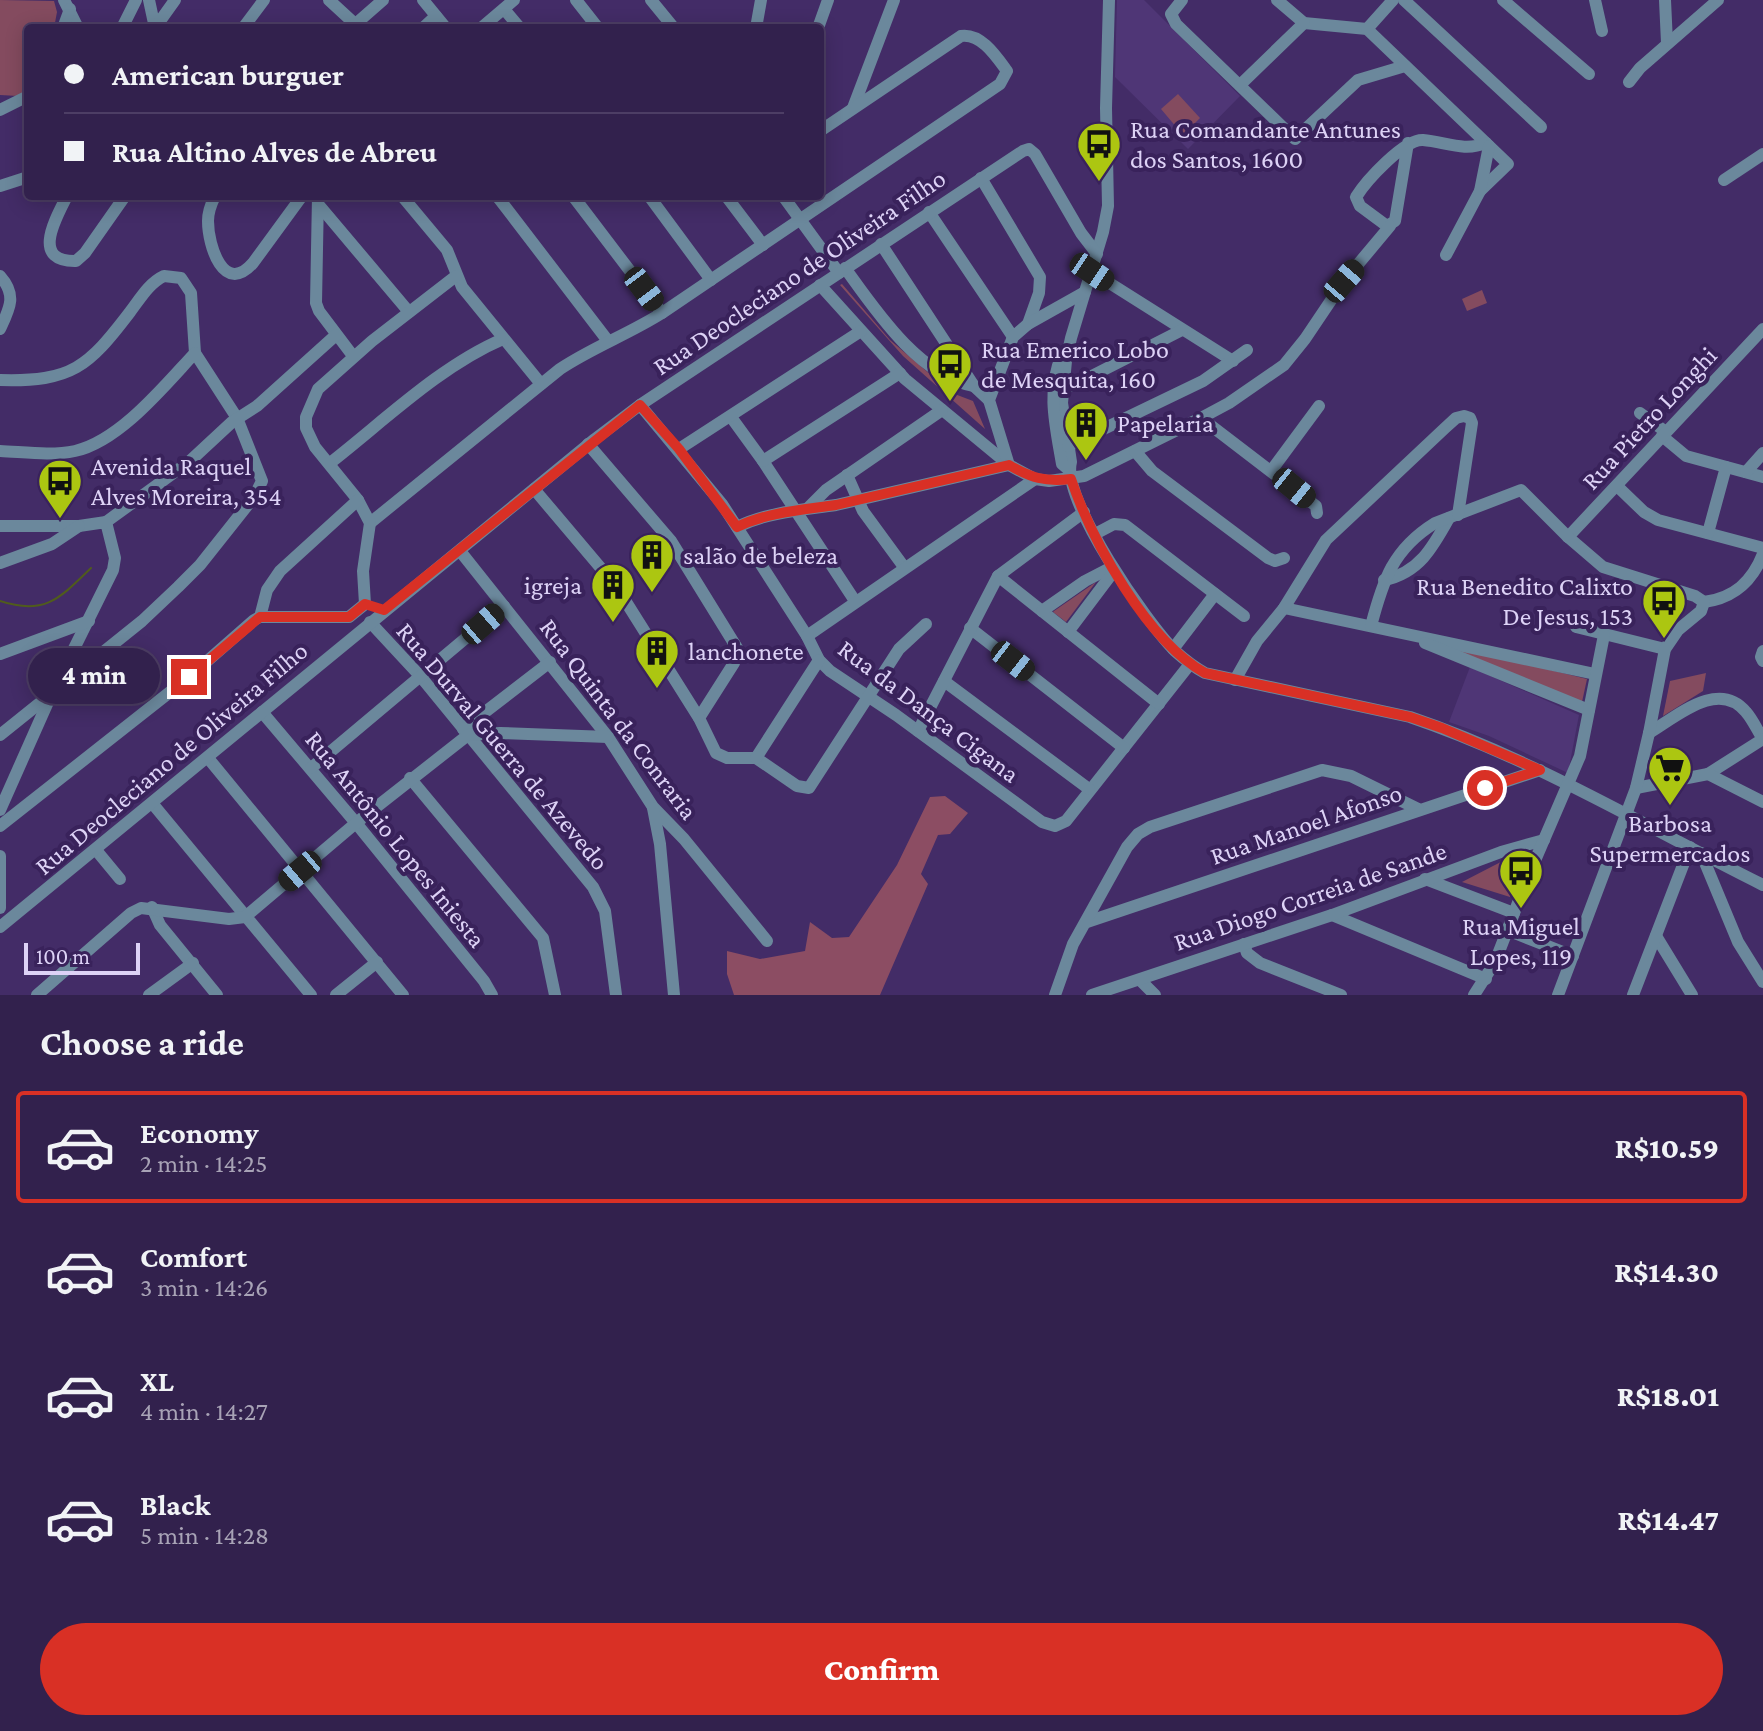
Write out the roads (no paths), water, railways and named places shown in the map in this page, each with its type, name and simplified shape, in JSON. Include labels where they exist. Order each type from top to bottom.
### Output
[{"type":"street","points":[[124,24],[136,0]]},
{"type":"street","points":[[149,0],[154,24]]},
{"type":"street","points":[[158,24],[175,0]]},
{"type":"street","points":[[246,24],[264,0]]},
{"type":"street","points":[[329,0],[351,24]]},
{"type":"street","points":[[355,24],[383,0]]},
{"type":"street","points":[[424,0],[443,24]]},
{"type":"street","points":[[576,0],[595,24]]},
{"type":"street","points":[[651,0],[671,24]]},
{"type":"street","points":[[757,24],[761,0]]},
{"type":"street","points":[[819,24],[828,0]]},
{"type":"street","points":[[853,108],[894,0]]},
{"type":"street","points":[[1109,0],[1101,110],[1108,206],[1092,272],[1071,338],[1055,375],[1053,397],[1062,464],[1070,474],[1084,512],[1113,569],[1173,649],[1205,673],[1410,717],[1442,728],[1540,770],[1763,885]]},
{"type":"street","points":[[1277,0],[1304,23],[1367,29],[1508,164],[1480,191],[1446,255]]},
{"type":"street","points":[[1367,29],[1393,0]]},
{"type":"street","points":[[1404,0],[1541,127]]},
{"type":"street","points":[[1503,0],[1589,74]]},
{"type":"street","points":[[1595,0],[1602,31]]},
{"type":"street","points":[[1665,0],[1667,43]]},
{"type":"street","points":[[1629,82],[1667,43],[1718,0]]},
{"type":"street","points":[[64,24],[67,4]]},
{"type":"street","points":[[67,4],[76,24]]},
{"type":"street","points":[[486,24],[509,4],[518,24]]},
{"type":"street","points":[[1178,5],[1172,19],[1176,24],[1295,139],[1358,80],[1405,66]]},
{"type":"street","points":[[427,24],[436,16]]},
{"type":"street","points":[[1240,85],[1304,23]]},
{"type":"street","points":[[370,523],[580,356],[632,332],[662,313],[1000,84],[1007,71],[982,42],[967,35],[949,42],[824,128]]},
{"type":"street","points":[[0,110],[24,99]]},
{"type":"street","points":[[0,102],[14,105]]},
{"type":"street","points":[[1391,225],[1382,223],[1360,206],[1356,197],[1408,143],[1425,140],[1470,148],[1488,144]]},
{"type":"street","points":[[820,285],[900,373],[1009,465],[1035,479],[1049,481],[1070,474],[1084,476],[1229,403],[1292,357],[1344,281],[1395,221],[1408,143]]},
{"type":"street","points":[[1480,191],[1488,144]]},
{"type":"street","name":"Rua Deocleciano de Oliveira Filho","points":[[0,927],[588,444],[640,405],[1023,151],[1032,150],[1081,233],[1097,254]]},
{"type":"street","points":[[1724,180],[1763,154]]},
{"type":"street","points":[[0,186],[24,178]]},
{"type":"street","points":[[981,178],[1040,277],[1039,293],[1028,324]]},
{"type":"street","points":[[65,200],[48,239],[57,257],[76,261],[122,200]]},
{"type":"street","points":[[214,200],[208,217],[210,239],[224,270],[238,274],[245,272],[253,263],[299,200]]},
{"type":"street","points":[[318,200],[409,312]]},
{"type":"street","points":[[318,200],[316,303],[353,356]]},
{"type":"street","points":[[405,200],[447,250],[456,276],[541,384]]},
{"type":"street","points":[[500,200],[608,341]]},
{"type":"street","points":[[576,200],[662,313]]},
{"type":"street","points":[[652,200],[711,280]]},
{"type":"street","points":[[729,200],[763,245]]},
{"type":"street","points":[[786,200],[799,221],[887,325],[925,362],[950,380],[974,386]]},
{"type":"street","points":[[929,212],[1013,337]]},
{"type":"street","points":[[881,244],[974,386],[989,400],[1009,465]]},
{"type":"street","points":[[1092,272],[1233,361]]},
{"type":"street","points":[[0,276],[11,291],[12,302],[0,329]]},
{"type":"street","points":[[0,380],[44,379],[61,376],[77,368],[101,349],[152,283],[164,276],[181,278],[191,293],[195,353],[237,418],[262,481],[260,489],[200,565],[178,587],[142,621],[0,735]]},
{"type":"street","points":[[365,604],[363,571],[370,523],[358,500],[315,447],[309,436],[306,417],[318,389],[353,356],[456,276]]},
{"type":"street","points":[[989,400],[1013,337],[1028,324],[1085,292]]},
{"type":"street","name":"Rua Pietro Longhi","points":[[1568,537],[1763,329]]},
{"type":"street","points":[[1063,388],[1182,330]]},
{"type":"street","points":[[679,449],[861,331]]},
{"type":"street","points":[[0,526],[79,526],[106,522],[179,470],[336,335]]},
{"type":"street","points":[[1070,474],[1062,403],[1071,338]]},
{"type":"street","points":[[330,463],[446,372],[503,339]]},
{"type":"street","points":[[1068,446],[1203,381],[1247,350]]},
{"type":"street","points":[[0,451],[55,453],[94,445],[135,414],[195,353]]},
{"type":"street","points":[[763,461],[900,373]]},
{"type":"street","name":"Rua da Dança Cigana","points":[[640,405],[679,449],[737,527],[819,660],[986,783],[1049,825],[1066,821],[1190,664]]},
{"type":"street","points":[[1271,471],[1319,406]]},
{"type":"street","points":[[809,507],[816,497],[942,410]]},
{"type":"street","points":[[1640,413],[1686,456],[1763,477]]},
{"type":"street","points":[[731,417],[855,601]]},
{"type":"street","points":[[1201,418],[1316,506],[1317,513]]},
{"type":"street","points":[[1235,680],[1264,630],[1284,608],[1333,532],[1456,418],[1470,418],[1472,423],[1454,517],[1414,568],[1384,580]]},
{"type":"street","points":[[588,444],[671,541],[737,648],[734,663],[699,718]]},
{"type":"street","points":[[1135,451],[1152,471],[1268,558],[1275,561],[1284,558]]},
{"type":"street","points":[[1746,472],[1763,453]]},
{"type":"street","points":[[737,527],[755,519],[794,510],[858,500],[1009,465]]},
{"type":"street","points":[[1708,533],[1726,467]]},
{"type":"street","points":[[847,475],[858,500],[904,567]]},
{"type":"street","points":[[807,636],[1035,479]]},
{"type":"street","points":[[1617,486],[1649,516],[1763,548]]},
{"type":"street","points":[[534,489],[616,586],[699,718],[711,746],[721,757],[756,758],[797,786],[809,788],[814,784],[899,649],[926,624]]},
{"type":"street","points":[[1371,626],[1384,580],[1407,544],[1435,523],[1521,490],[1603,567],[1695,596],[1704,602],[1719,600],[1743,587],[1752,577],[1763,554]]},
{"type":"street","points":[[0,826],[260,617],[267,590],[280,571],[358,500]]},
{"type":"street","points":[[918,731],[998,576],[1084,512]]},
{"type":"street","points":[[0,810],[52,693],[113,570],[115,558],[106,522]]},
{"type":"street","points":[[1095,534],[1114,524],[1125,525],[1244,616]]},
{"type":"street","points":[[0,563],[52,544],[79,526]]},
{"type":"street","name":"Rua Quinta da Conraria","points":[[460,551],[608,737],[653,807],[684,839],[767,941]]},
{"type":"street","points":[[1042,611],[1085,581],[1113,569]]},
{"type":"street","points":[[1068,632],[1113,569]]},
{"type":"street","points":[[998,576],[1159,704]]},
{"type":"street","points":[[1173,649],[1215,594]]},
{"type":"street","points":[[1558,995],[1636,788],[1665,649],[1678,630],[1701,611],[1704,602]]},
{"type":"street","points":[[365,604],[384,610]]},
{"type":"street","points":[[260,617],[349,617],[365,604]]},
{"type":"street","points":[[311,768],[504,606]]},
{"type":"street","points":[[1284,608],[1595,674]]},
{"type":"street","name":"Rua Durval Guerra de Azevedo","points":[[349,617],[365,626],[421,677],[601,899],[616,995]]},
{"type":"street","points":[[0,654],[89,621]]},
{"type":"street","points":[[1576,627],[1665,649]]},
{"type":"street","points":[[970,628],[1124,748]]},
{"type":"street","points":[[1407,635],[1589,710]]},
{"type":"street","points":[[1474,995],[1486,979],[1580,756],[1604,635]]},
{"type":"street","points":[[1763,651],[1763,661]]},
{"type":"street","points":[[756,758],[819,660]]},
{"type":"street","points":[[37,995],[131,913],[141,908],[229,919],[245,917],[550,662]]},
{"type":"street","points":[[944,681],[1089,789]]},
{"type":"street","points":[[1636,788],[1708,774],[1763,739],[1742,707],[1714,699],[1697,703],[1649,733]]},
{"type":"street","name":"Rua Antônio Lopes Iniesta","points":[[262,712],[356,823],[484,981],[492,995]]},
{"type":"street","points":[[466,732],[608,737]]},
{"type":"street","points":[[208,758],[403,995]]},
{"type":"street","points":[[1055,995],[1069,953],[1127,847],[1138,834],[1150,827],[1322,770],[1351,776],[1418,809]]},
{"type":"street","name":"Rua Manoel Afonso","points":[[1087,922],[1540,770]]},
{"type":"street","points":[[1708,774],[1763,802]]},
{"type":"street","points":[[410,778],[543,938],[555,995]]},
{"type":"street","points":[[152,803],[311,995]]},
{"type":"street","points":[[653,807],[660,844],[674,995]]},
{"type":"street","name":"Rua Quinta da Conraria","points":[[660,844],[671,839],[684,839]]},
{"type":"street","name":"Rua Diogo Correia de Sande","points":[[1092,995],[1544,840]]},
{"type":"street","points":[[96,850],[120,879]]},
{"type":"street","points":[[1633,995],[1656,936],[1696,850]]},
{"type":"street","points":[[1696,850],[1738,942],[1763,982]]},
{"type":"street","points":[[0,856],[0,908]]},
{"type":"street","points":[[1449,888],[1454,869]]},
{"type":"street","points":[[1425,879],[1514,913]]},
{"type":"street","points":[[152,907],[160,925],[217,995]]},
{"type":"street","points":[[1332,915],[1486,979]]},
{"type":"street","points":[[1507,930],[1573,956]]},
{"type":"street","points":[[1656,936],[1692,995]]},
{"type":"street","points":[[1244,944],[1247,953],[1260,963],[1341,995]]},
{"type":"street","points":[[336,995],[377,962]]},
{"type":"street","points":[[149,995],[193,963]]},
{"type":"street","points":[[1140,980],[1155,995]]},
{"type":"waterway","points":[[0,601],[40,605],[60,596],[91,568]]},
{"type":"place","name":"Rua Comandante Antunes dos Santos, 1600","points":[[1099,183]]},
{"type":"place","name":"Rua Emerico Lobo de Mesquita, 160","points":[[950,403]]},
{"type":"place","name":"Papelaria","points":[[1086,462]]},
{"type":"place","name":"Avenida Raquel Alves Moreira, 354","points":[[60,520]]},
{"type":"place","name":"salão de beleza","points":[[652,594]]},
{"type":"place","name":"igreja","points":[[613,624]]},
{"type":"place","name":"Rua Benedito Calixto De Jesus, 153","points":[[1664,640]]},
{"type":"place","name":"lanchonete","points":[[657,690]]},
{"type":"place","name":"Barbosa Supermercados","points":[[1670,807]]},
{"type":"place","name":"Rua Miguel Lopes, 119","points":[[1521,910]]}]
